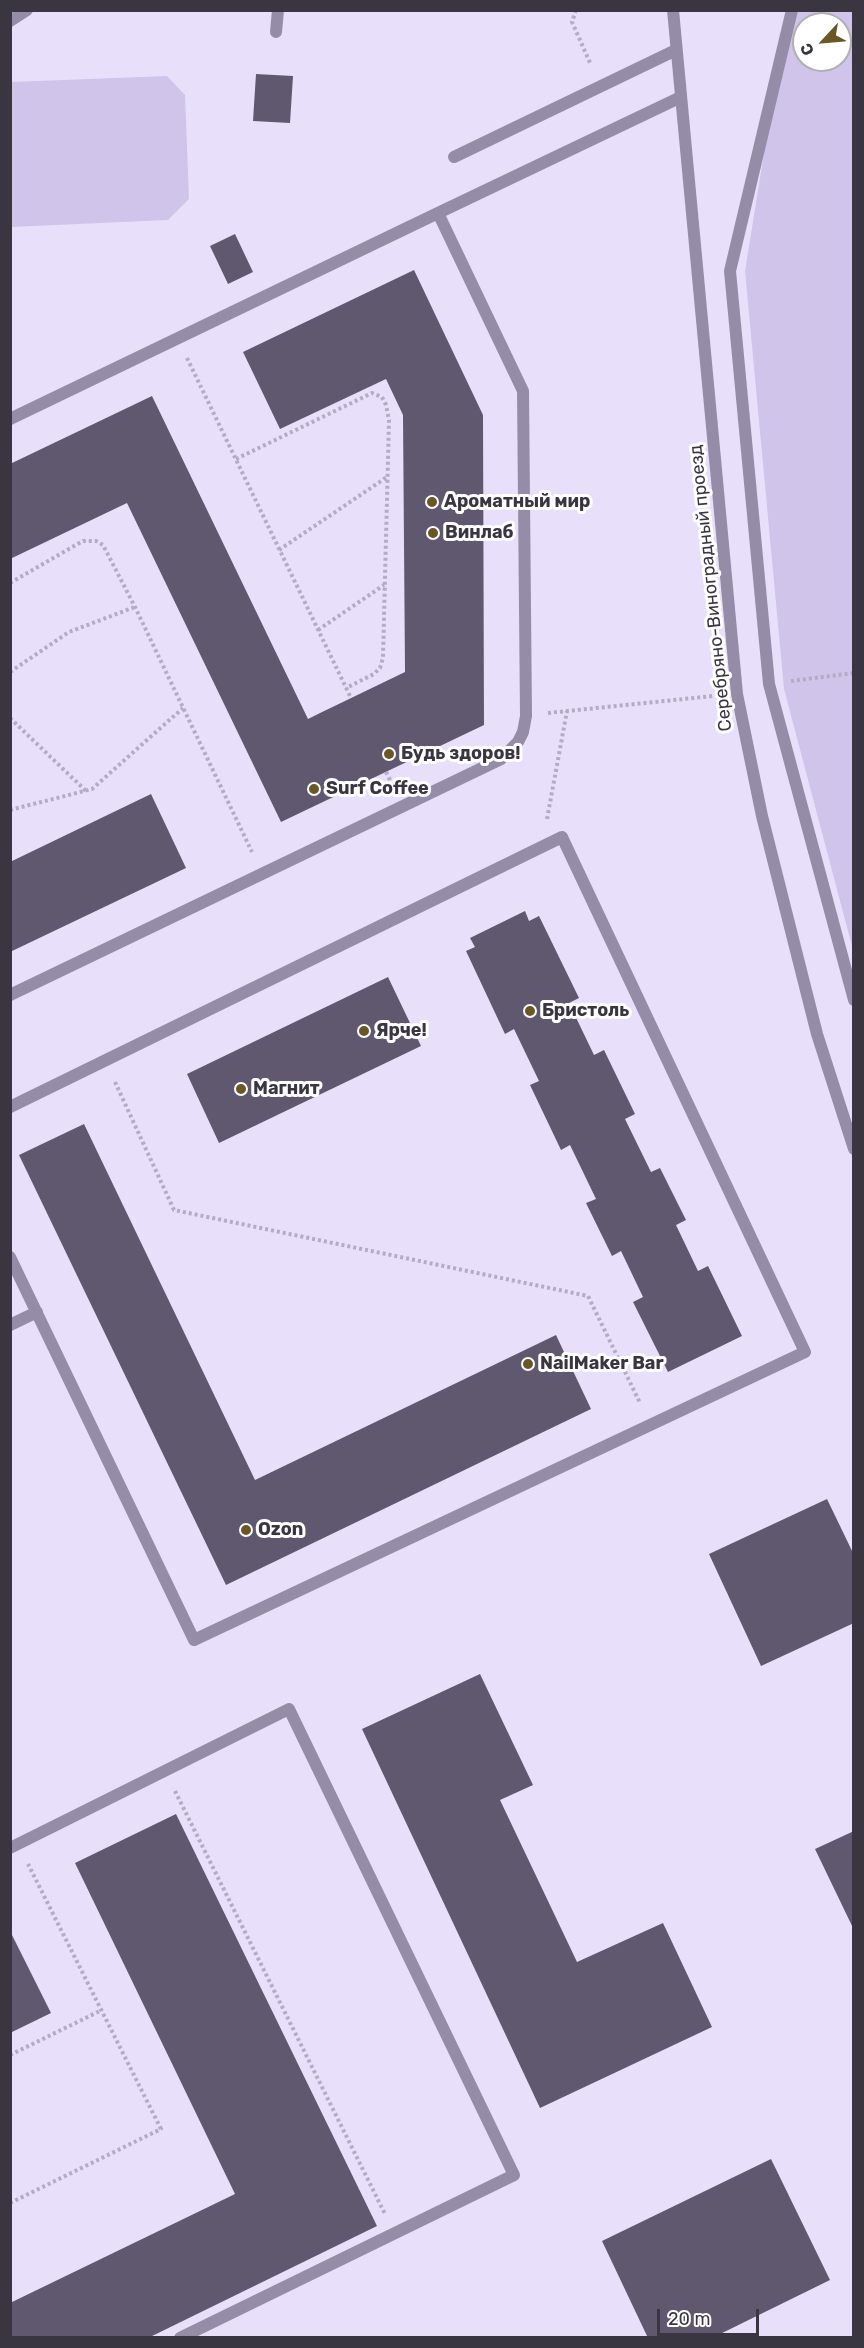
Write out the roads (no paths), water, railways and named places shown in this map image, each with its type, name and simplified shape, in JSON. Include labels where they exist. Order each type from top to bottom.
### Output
[{"type":"street","points":[[10,21],[27,10]]},
{"type":"street","points":[[276,32],[278,10]]},
{"type":"street","name":"Серебряно-Виноградный проезд","points":[[673,10],[737,694],[762,816],[817,1034],[854,1149]]},
{"type":"street","points":[[792,10],[730,271],[769,684],[854,1000]]},
{"type":"street","points":[[454,157],[676,50]]},
{"type":"street","points":[[10,419],[681,97]]},
{"type":"street","points":[[10,995],[501,759],[518,742],[523,732],[526,716],[523,391],[438,213]]},
{"type":"street","points":[[10,1107],[562,837],[805,1352],[194,1640],[10,1257]]},
{"type":"street","points":[[10,1325],[37,1312]]},
{"type":"street","points":[[15,1846],[289,1709],[514,2175],[180,2337]]},
{"type":"place","name":"Ароматный мир","points":[[432,502]]},
{"type":"place","name":"Винлаб","points":[[433,533]]},
{"type":"place","name":"Будь здоров!","points":[[389,754]]},
{"type":"place","name":"Surf Coffee","points":[[314,789]]},
{"type":"place","name":"Бристоль","points":[[530,1011]]},
{"type":"place","name":"Ярче!","points":[[364,1031]]},
{"type":"place","name":"Магнит","points":[[241,1089]]},
{"type":"place","name":"NailMaker Bar","points":[[528,1364]]},
{"type":"place","name":"Ozon","points":[[246,1530]]}]
